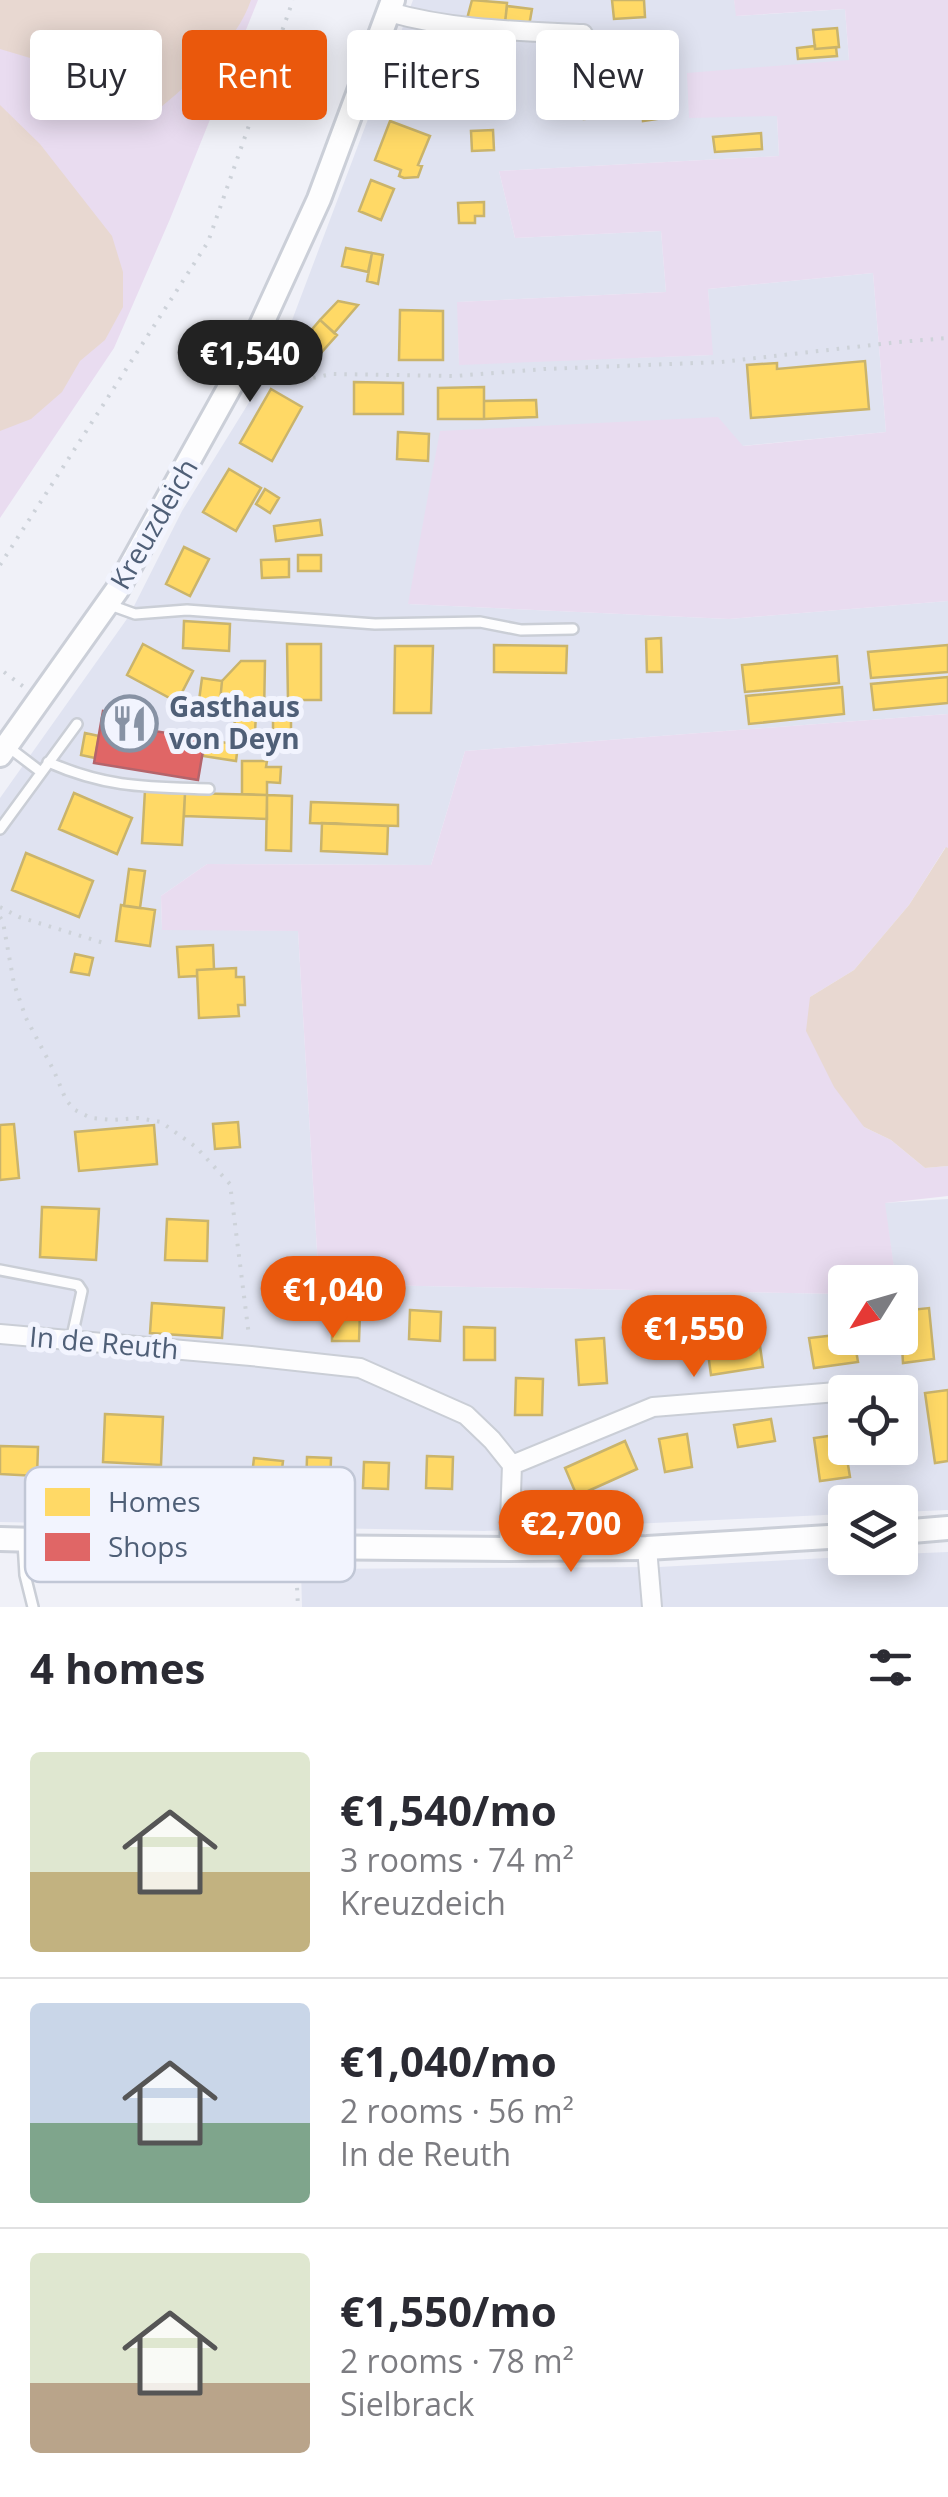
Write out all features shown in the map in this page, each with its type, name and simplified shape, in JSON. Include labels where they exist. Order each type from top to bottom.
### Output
[{"type":"street","points":[[391,6],[424,22],[536,31]]},
{"type":"street","name":"Kreuzdeich","points":[[3,750],[108,604],[247,356],[319,198],[391,6]]},
{"type":"street","name":"In de Reuth","points":[[0,1334],[360,1368],[466,1415],[512,1465]]},
{"type":"street","points":[[509,1549],[512,1465],[653,1407],[828,1393]]},
{"type":"street","points":[[918,1530],[948,1528]]},
{"type":"street","points":[[355,1548],[647,1548],[828,1537]]},
{"type":"street","points":[[647,1548],[652,1607]]},
{"type":"lane","points":[[108,604],[134,614],[204,611],[375,624],[480,622],[521,630],[572,629]]},
{"type":"lane","points":[[0,828],[76,724]]},
{"type":"lane","points":[[3,750],[41,772]]},
{"type":"lane","points":[[48,762],[79,776],[126,786],[209,789]]},
{"type":"lane","points":[[0,1270],[78,1285],[82,1291],[71,1340]]},
{"type":"lane","points":[[12,1539],[25,1574]]},
{"type":"lane","points":[[27,1582],[33,1607]]},
{"type":"path","points":[[0,566],[208,242],[293,0]]},
{"type":"path","points":[[247,356],[276,372],[303,380],[332,374],[454,376],[721,362],[948,338]]},
{"type":"path","points":[[0,907],[19,917],[106,944]]},
{"type":"path","points":[[0,917],[14,984],[26,1018],[66,1100],[91,1118],[162,1122],[196,1147],[230,1184],[251,1356]]},
{"type":"path","points":[[297,1582],[298,1607]]},
{"type":"shaded area","points":[[0,0],[258,0],[246,30],[182,30],[182,120],[210,120],[114,348],[0,518]]},
{"type":"shaded area","points":[[0,0],[251,0],[236,30],[182,30],[182,88],[162,106],[162,30],[30,30],[30,58],[0,49]]},
{"type":"shaded area","points":[[413,0],[734,0],[737,16],[845,9],[849,60],[777,116],[779,156],[499,171],[515,238],[661,231],[666,292],[458,302],[459,364],[712,355],[708,289],[873,273],[886,432],[742,446],[408,604],[729,619],[948,601],[948,714],[465,751],[431,865],[207,864],[161,896],[162,929],[298,931],[319,1284],[828,1294],[828,1355],[918,1355],[918,1265],[893,1265],[884,1203],[948,1199],[948,1510],[918,1511],[918,1485],[828,1485],[828,1515],[484,1531],[355,1529],[355,1467],[25,1467],[25,1522],[0,1522],[0,798],[129,616],[182,511],[280,352],[368,120],[516,120],[516,30],[402,30]]},
{"type":"shaded area","points":[[734,0],[948,0],[948,601],[729,619],[408,604],[440,431],[718,417],[743,446],[886,432],[873,273],[708,289],[713,355],[459,365],[457,302],[666,292],[661,231],[515,238],[499,171],[779,156],[777,116],[689,118],[687,73],[849,60],[845,9],[736,16]]},
{"type":"shaded area","points":[[0,105],[40,144],[112,236],[123,272],[123,307],[105,340],[80,361],[62,392],[31,419],[0,431]]},
{"type":"shaded area","points":[[948,714],[948,848],[909,905],[854,970],[810,997],[864,1127],[891,1140],[925,1168],[948,1166],[948,1196],[885,1203],[894,1265],[828,1265],[828,1294],[319,1284],[298,931],[162,930],[161,896],[207,864],[431,865],[465,751]]},
{"type":"shaded area","points":[[946,847],[948,1166],[925,1168],[891,1140],[864,1127],[834,1087],[806,1031],[810,997],[854,970],[909,905]]},
{"type":"shaded area","points":[[948,1552],[948,1607],[302,1607],[301,1582],[355,1582],[355,1569],[659,1567],[828,1558],[828,1575],[918,1575],[918,1553]]},
{"type":"building: Homes","points":[[472,0],[507,3],[505,24],[467,19]]},
{"type":"building: Homes","points":[[612,0],[644,0],[645,17],[614,19]]},
{"type":"building: Homes","points":[[507,6],[532,9],[529,26],[505,22]]},
{"type":"building: Homes","points":[[837,28],[839,47],[815,49],[813,30]]},
{"type":"building: Homes","points":[[836,47],[837,56],[798,59],[797,48]]},
{"type":"building: Homes","points":[[390,121],[430,136],[418,165],[422,166],[418,177],[404,178],[399,176],[401,170],[375,160]]},
{"type":"building: Homes","points":[[493,130],[494,150],[472,151],[471,131]]},
{"type":"building: Homes","points":[[761,133],[762,149],[715,152],[713,137]]},
{"type":"building: Homes","points":[[371,180],[394,189],[381,220],[359,211]]},
{"type":"building: Homes","points":[[484,202],[484,216],[475,216],[475,223],[459,223],[458,203]]},
{"type":"building: Homes","points":[[346,248],[372,253],[368,272],[342,266]]},
{"type":"building: Homes","points":[[372,253],[383,255],[378,284],[367,281]]},
{"type":"building: Homes","points":[[338,301],[358,305],[334,333],[320,320]]},
{"type":"building: Homes","points":[[400,310],[443,311],[443,360],[399,360]]},
{"type":"building: Homes","points":[[320,320],[337,335],[312,363],[296,348]]},
{"type":"building: Homes","points":[[865,361],[869,409],[751,418],[747,365],[777,363],[777,369]]},
{"type":"building: Homes","points":[[354,382],[403,383],[403,414],[354,414]]},
{"type":"building: Homes","points":[[484,387],[484,419],[438,419],[438,388]]},
{"type":"building: Homes","points":[[271,389],[302,407],[272,461],[240,443]]},
{"type":"building: Homes","points":[[536,400],[537,417],[484,419],[484,401]]},
{"type":"building: Homes","points":[[398,432],[429,434],[428,461],[397,459]]},
{"type":"building: Homes","points":[[229,469],[261,488],[236,531],[203,512]]},
{"type":"building: Homes","points":[[265,489],[279,498],[270,513],[256,504]]},
{"type":"building: Homes","points":[[320,520],[322,535],[276,541],[274,526]]},
{"type":"building: Homes","points":[[184,547],[209,559],[190,596],[166,584]]},
{"type":"building: Homes","points":[[298,555],[321,555],[321,571],[298,571]]},
{"type":"building: Homes","points":[[289,559],[289,577],[262,578],[261,560]]},
{"type":"building: Homes","points":[[184,621],[230,624],[229,651],[183,648]]},
{"type":"building: Homes","points":[[661,638],[662,672],[647,672],[646,639]]},
{"type":"building: Homes","points":[[143,644],[193,671],[177,702],[127,675]]},
{"type":"building: Homes","points":[[287,644],[321,644],[321,700],[288,700]]},
{"type":"building: Homes","points":[[494,645],[567,646],[566,673],[494,672]]},
{"type":"building: Homes","points":[[948,645],[948,672],[871,678],[868,652]]},
{"type":"building: Homes","points":[[395,646],[433,646],[431,713],[394,713]]},
{"type":"building: Homes","points":[[837,656],[839,683],[745,692],[742,665]]},
{"type":"building: Homes","points":[[241,661],[265,661],[264,714],[256,714],[255,732],[233,732],[238,704],[220,702],[222,681]]},
{"type":"building: Homes","points":[[948,677],[948,703],[874,710],[871,684]]},
{"type":"building: Homes","points":[[202,678],[222,681],[220,702],[238,704],[237,714],[198,708]]},
{"type":"building: Homes","points":[[842,687],[844,714],[749,724],[746,696]]},
{"type":"building: Homes","points":[[273,703],[291,703],[291,731],[273,732]]},
{"type":"building: Homes","points":[[85,733],[99,736],[95,758],[81,755]]},
{"type":"building: Homes","points":[[205,739],[238,745],[236,761],[203,756]]},
{"type":"building: Homes","points":[[242,761],[267,761],[266,767],[281,767],[280,783],[267,782],[267,795],[242,794]]},
{"type":"building: Homes","points":[[145,790],[185,793],[182,845],[142,843]]},
{"type":"building: Homes","points":[[74,793],[132,818],[117,854],[59,829]]},
{"type":"building: Homes","points":[[185,793],[267,795],[267,819],[184,816]]},
{"type":"building: Homes","points":[[267,795],[292,796],[291,851],[266,850]]},
{"type":"building: Homes","points":[[311,802],[398,805],[398,826],[310,823]]},
{"type":"building: Homes","points":[[322,823],[388,826],[387,854],[321,851]]},
{"type":"building: Homes","points":[[26,853],[93,881],[79,917],[12,890]]},
{"type":"building: Homes","points":[[129,869],[145,871],[140,908],[124,906]]},
{"type":"building: Homes","points":[[121,905],[155,910],[150,946],[116,941]]},
{"type":"building: Homes","points":[[213,945],[214,969],[197,970],[197,976],[179,977],[177,947]]},
{"type":"building: Homes","points":[[75,954],[93,958],[89,975],[71,972]]},
{"type":"building: Homes","points":[[236,968],[236,977],[244,977],[245,1005],[238,1005],[239,1016],[199,1018],[197,970]]},
{"type":"building: Homes","points":[[238,1122],[240,1147],[215,1149],[213,1124]]},
{"type":"building: Homes","points":[[14,1124],[19,1178],[0,1180],[0,1125]]},
{"type":"building: Homes","points":[[154,1125],[157,1164],[79,1171],[75,1132]]},
{"type":"building: Homes","points":[[42,1207],[99,1209],[96,1260],[40,1257]]},
{"type":"building: Homes","points":[[167,1219],[208,1221],[207,1261],[165,1260]]},
{"type":"building: Homes","points":[[152,1303],[224,1308],[222,1338],[150,1333]]},
{"type":"building: Homes","points":[[929,1308],[934,1359],[903,1363],[903,1355],[918,1355],[918,1309]]},
{"type":"building: Homes","points":[[410,1310],[441,1312],[440,1341],[409,1339]]},
{"type":"building: Homes","points":[[332,1312],[360,1312],[359,1341],[332,1341]]},
{"type":"building: Homes","points":[[464,1327],[495,1328],[495,1360],[464,1360]]},
{"type":"building: Homes","points":[[758,1332],[763,1367],[711,1375],[706,1339]]},
{"type":"building: Homes","points":[[828,1336],[828,1355],[857,1355],[858,1362],[814,1368],[809,1338]]},
{"type":"building: Homes","points":[[604,1338],[607,1383],[579,1385],[576,1340]]},
{"type":"building: Homes","points":[[516,1378],[543,1379],[542,1415],[515,1415]]},
{"type":"building: Homes","points":[[948,1390],[948,1461],[935,1463],[925,1393]]},
{"type":"building: Homes","points":[[105,1414],[163,1417],[161,1465],[103,1462]]},
{"type":"building: Homes","points":[[771,1419],[775,1441],[738,1447],[734,1425]]},
{"type":"building: Homes","points":[[687,1434],[692,1467],[665,1472],[659,1439]]},
{"type":"building: Homes","points":[[828,1436],[828,1465],[848,1465],[850,1477],[820,1481],[814,1438]]},
{"type":"building: Homes","points":[[625,1441],[637,1469],[577,1496],[565,1468]]},
{"type":"building: Homes","points":[[0,1446],[38,1447],[37,1467],[25,1467],[25,1475],[0,1474]]},
{"type":"building: Homes","points":[[427,1456],[453,1457],[452,1489],[426,1488]]},
{"type":"building: Homes","points":[[307,1457],[331,1458],[331,1467],[307,1467]]},
{"type":"building: Homes","points":[[254,1458],[283,1461],[282,1467],[253,1467]]},
{"type":"building: Homes","points":[[364,1462],[389,1463],[388,1489],[363,1488]]},
{"type":"building: Shops","points":[[103,711],[144,717],[143,723],[155,725],[154,731],[205,739],[198,780],[94,763]]},
{"type":"place","name":"Gasthaus von Deyn","points":[[130,723]]}]
